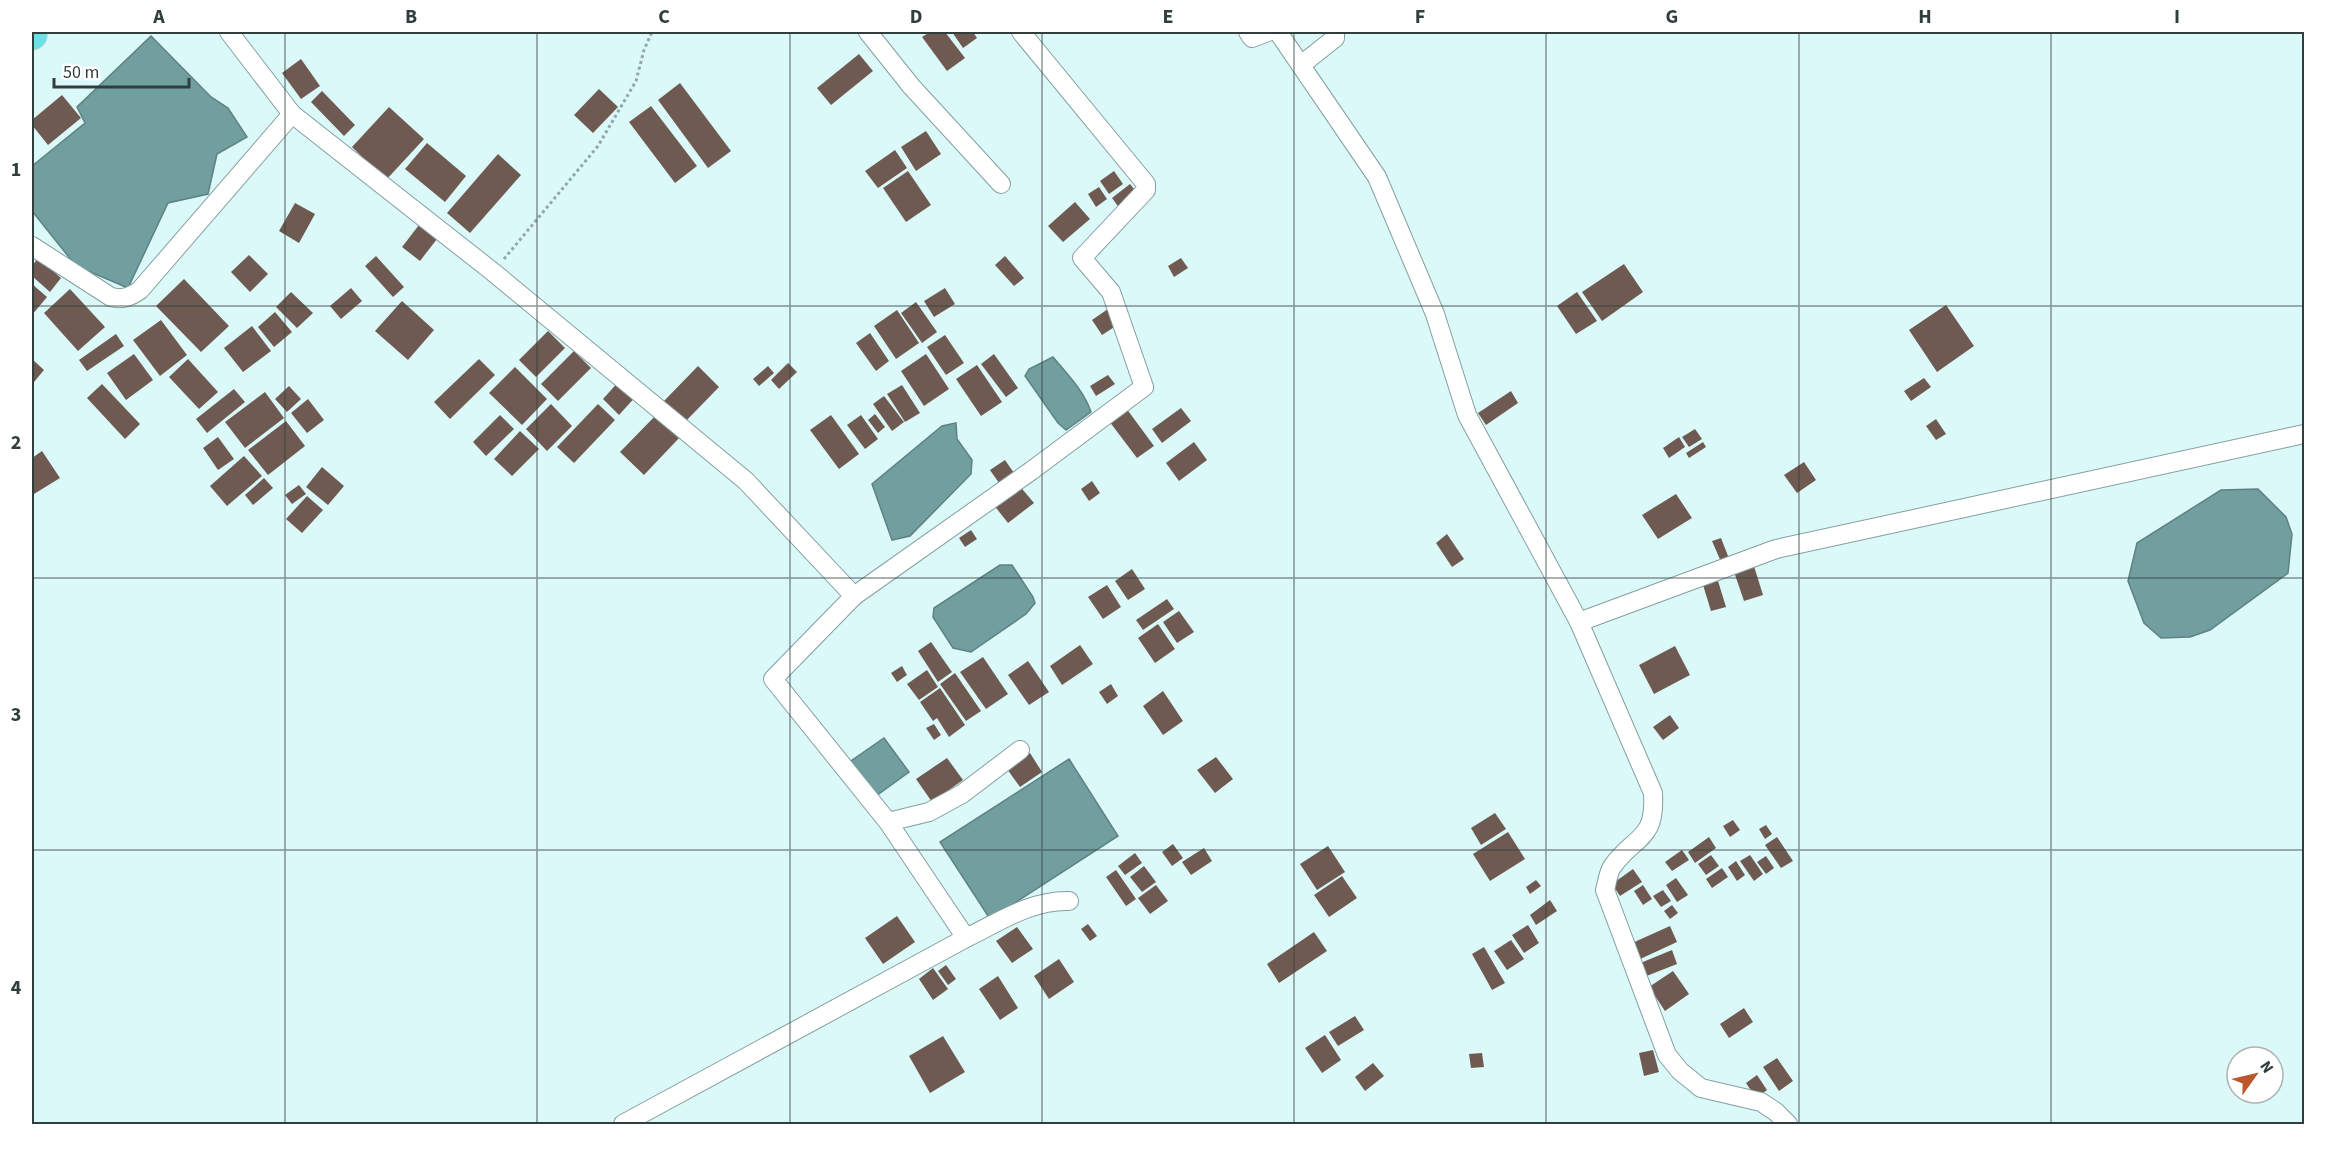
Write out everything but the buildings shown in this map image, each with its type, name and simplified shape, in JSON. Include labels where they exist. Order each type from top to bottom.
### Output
[{"type":"street","points":[[229,32],[292,114],[493,272],[746,481],[854,596]]},
{"type":"street","points":[[868,32],[911,86],[1001,184]]},
{"type":"street","points":[[966,939],[888,822],[773,679],[854,596],[1031,471],[1144,387],[1111,292],[1082,258],[1146,190],[1146,184],[1021,32]]},
{"type":"street","points":[[1248,32],[1252,38],[1268,32]]},
{"type":"street","points":[[1278,32],[1377,177],[1435,314],[1467,415],[1579,622],[1653,793],[1654,814],[1646,832],[1611,869],[1605,890],[1667,1055],[1680,1071],[1701,1088],[1761,1102],[1776,1112],[1788,1125]]},
{"type":"street","points":[[1301,65],[1335,38],[1335,32]]},
{"type":"street","points":[[32,246],[111,297],[132,296],[140,290],[292,114]]},
{"type":"street","points":[[1579,622],[1776,549],[2304,434]]},
{"type":"street","points":[[888,822],[929,812],[962,794],[1020,750]]},
{"type":"street","points":[[623,1125],[1031,906],[1051,900],[1069,901]]},
{"type":"path","points":[[493,272],[598,146],[636,81],[652,32]]},
{"type":"water","points":[[151,36],[211,97],[228,108],[247,137],[217,154],[208,194],[168,203],[128,288],[76,266],[32,211],[32,166],[85,123],[77,107]]},
{"type":"water","points":[[1053,357],[1080,390],[1091,412],[1066,430],[1058,423],[1025,376],[1029,369]]},
{"type":"water","points":[[956,423],[957,439],[972,460],[971,474],[910,536],[892,540],[872,484],[942,426]]},
{"type":"water","points":[[2258,489],[2286,517],[2292,534],[2288,573],[2210,630],[2190,637],[2161,638],[2144,623],[2128,581],[2137,543],[2221,490]]},
{"type":"water","points":[[1000,565],[1012,565],[1035,603],[1026,614],[971,652],[953,648],[933,617],[934,608]]},
{"type":"water","points":[[884,738],[909,772],[876,796],[851,761]]},
{"type":"water","points":[[1069,759],[1118,836],[990,919],[940,842]]}]
